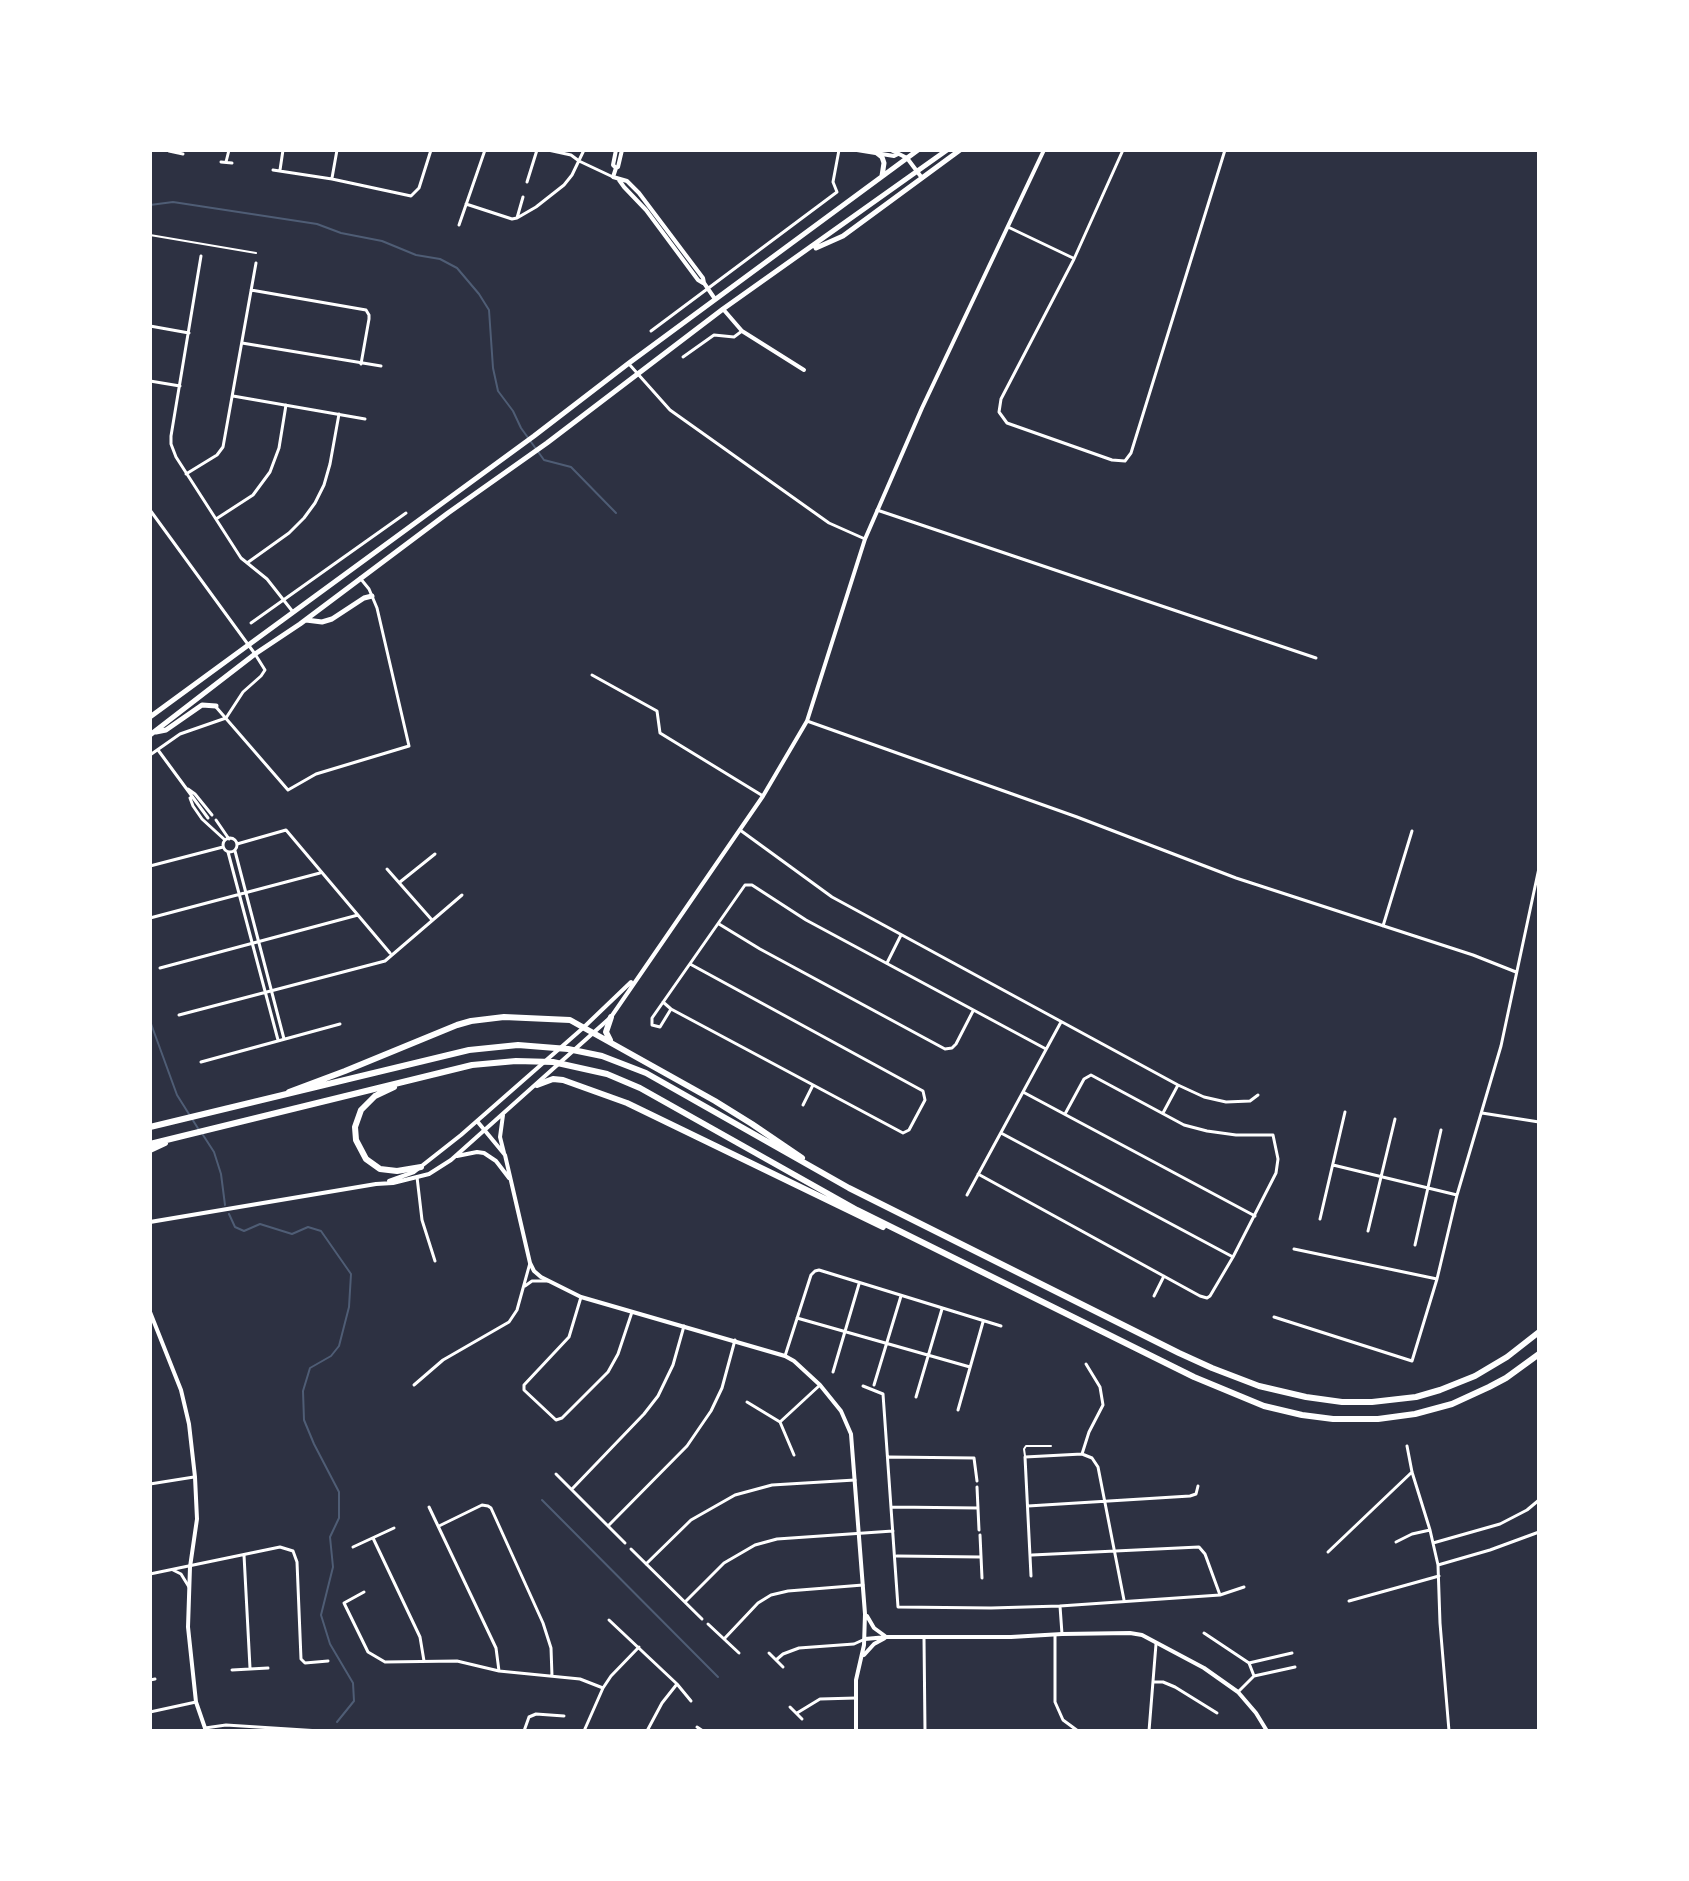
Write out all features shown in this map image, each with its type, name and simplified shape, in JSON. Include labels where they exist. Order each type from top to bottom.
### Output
[{"type":"highway","points":[[270,1099],[471,1021],[496,1017],[570,1020],[752,1124],[829,1177]]},
{"type":"highway","points":[[611,1017],[606,1035],[616,1045]]},
{"type":"highway","points":[[150,1127],[469,1050],[533,1045],[568,1049],[628,1065],[829,1177],[1179,1353],[1241,1379],[1286,1393],[1358,1403],[1416,1397],[1484,1371],[1525,1345],[1539,1332]]},
{"type":"highway","points":[[150,1147],[472,1065],[553,1062],[607,1074],[640,1088],[901,1232],[1219,1389],[1264,1406],[1333,1419],[1358,1420],[1415,1414],[1480,1392],[1539,1354]]},
{"type":"highway","points":[[537,1085],[553,1079],[563,1080],[627,1103],[877,1225],[901,1232]]},
{"type":"highway","points":[[402,1083],[375,1096],[365,1105],[356,1121],[356,1140],[363,1156],[380,1169],[397,1171],[421,1167]]},
{"type":"main road","points":[[150,717],[918,150]]},
{"type":"main road","points":[[153,734],[255,654],[547,443],[723,309],[947,150]]},
{"type":"main road","points":[[804,253],[843,236],[960,150]]},
{"type":"main road","points":[[877,153],[884,163],[882,176]]},
{"type":"main road","points":[[305,620],[322,622],[332,619],[372,596]]},
{"type":"main road","points":[[153,734],[166,730],[202,705],[216,706]]},
{"type":"street","points":[[221,162],[229,163],[229,150]]},
{"type":"street","points":[[280,170],[283,150]]},
{"type":"street","points":[[332,179],[337,150]]},
{"type":"street","points":[[273,170],[411,196],[419,188],[431,150]]},
{"type":"street","points":[[459,225],[485,150]]},
{"type":"street","points":[[527,182],[537,150]]},
{"type":"street","points":[[548,150],[571,155],[619,180],[655,218],[703,278],[715,299]]},
{"type":"street","points":[[466,204],[517,218],[559,189],[572,175],[584,150]]},
{"type":"street","points":[[613,177],[616,168],[613,165],[619,150]]},
{"type":"street","points":[[651,331],[837,192],[833,182],[839,150]]},
{"type":"street","points":[[857,150],[898,154]]},
{"type":"street","points":[[891,150],[907,158],[922,178]]},
{"type":"street","points":[[150,1222],[393,1183],[429,1174],[455,1156],[611,1017],[763,796],[807,721],[877,510],[1044,150]]},
{"type":"street","points":[[1123,150],[1074,259],[1001,399],[999,412],[1007,423],[1112,460],[1125,461],[1131,453],[1225,150]]},
{"type":"street","points":[[169,151],[183,154]]},
{"type":"street","points":[[517,218],[523,197]]},
{"type":"street","points":[[1008,227],[1074,259]]},
{"type":"street","points":[[201,256],[171,444],[186,474],[247,563],[267,579],[293,612]]},
{"type":"street","points":[[186,474],[217,455],[223,447],[256,263]]},
{"type":"street","points":[[251,290],[366,310],[369,319],[361,364]]},
{"type":"street","points":[[723,309],[742,331],[804,370]]},
{"type":"street","points":[[150,326],[189,333]]},
{"type":"street","points":[[683,357],[714,335],[734,337],[742,331]]},
{"type":"street","points":[[242,343],[381,366]]},
{"type":"street","points":[[629,363],[670,410],[829,523],[865,539]]},
{"type":"street","points":[[150,381],[180,386]]},
{"type":"street","points":[[233,396],[365,419]]},
{"type":"street","points":[[216,519],[253,495],[270,472],[279,448],[286,405]]},
{"type":"street","points":[[247,563],[289,533],[315,503],[330,464],[339,414]]},
{"type":"street","points":[[150,510],[265,670],[243,692],[226,718],[180,734],[150,755]]},
{"type":"street","points":[[877,510],[1316,658]]},
{"type":"street","points":[[251,623],[406,513]]},
{"type":"street","points":[[216,706],[288,790],[316,774],[409,746],[377,608],[360,578]]},
{"type":"street","points":[[592,675],[657,711],[660,733],[763,796]]},
{"type":"street","points":[[807,721],[1077,817],[1236,878],[1473,955],[1516,972]]},
{"type":"street","points":[[158,750],[207,825],[237,844]]},
{"type":"street","points":[[185,787],[195,794],[227,840]]},
{"type":"street","points":[[212,819],[213,829]]},
{"type":"street","points":[[237,844],[286,830],[391,954]]},
{"type":"street","points":[[740,830],[832,897],[1178,1085],[1204,1097],[1226,1102],[1250,1101],[1258,1095]]},
{"type":"street","points":[[1383,926],[1412,831]]},
{"type":"street","points":[[150,866],[223,847],[227,840]]},
{"type":"street","points":[[237,844],[235,851],[245,893],[284,1039]]},
{"type":"street","points":[[223,847],[228,852],[278,1040]]},
{"type":"street","points":[[228,852],[235,851]]},
{"type":"street","points":[[400,882],[435,854]]},
{"type":"street","points":[[1274,1317],[1412,1361],[1501,1046],[1539,868]]},
{"type":"street","points":[[387,869],[432,920]]},
{"type":"street","points":[[150,918],[321,872]]},
{"type":"street","points":[[671,1009],[660,1027],[652,1025],[652,1018],[745,885],[752,885],[806,920],[1046,1049]]},
{"type":"street","points":[[179,1015],[385,961],[462,895]]},
{"type":"street","points":[[160,968],[358,915]]},
{"type":"street","points":[[719,924],[945,1049],[956,1044],[973,1010]]},
{"type":"street","points":[[887,963],[901,935]]},
{"type":"street","points":[[663,1002],[903,1133],[907,1131],[925,1100],[923,1091],[690,964]]},
{"type":"street","points":[[376,1184],[421,1167],[583,1028],[639,975]]},
{"type":"street","points":[[967,1195],[1061,1022]]},
{"type":"street","points":[[201,1062],[340,1024]]},
{"type":"street","points":[[978,1174],[1207,1298],[1214,1292],[1276,1173],[1278,1159],[1273,1135],[1236,1135],[1184,1125],[1091,1075],[1084,1079],[1065,1114]]},
{"type":"street","points":[[803,1105],[813,1085]]},
{"type":"street","points":[[1163,1114],[1178,1085]]},
{"type":"street","points":[[1023,1092],[1255,1216]]},
{"type":"street","points":[[1320,1219],[1345,1112]]},
{"type":"street","points":[[1482,1113],[1539,1122]]},
{"type":"street","points":[[503,1114],[500,1137],[534,1271],[581,1297],[785,1356],[820,1385],[841,1411],[849,1427],[865,1614],[865,1639],[856,1680],[856,1731]]},
{"type":"street","points":[[1368,1231],[1395,1119]]},
{"type":"street","points":[[477,1121],[505,1155]]},
{"type":"street","points":[[1415,1245],[1441,1130]]},
{"type":"street","points":[[1001,1133],[1233,1257]]},
{"type":"street","points":[[455,1156],[484,1153],[496,1161],[512,1183]]},
{"type":"street","points":[[1333,1165],[1457,1195]]},
{"type":"street","points":[[417,1177],[422,1220],[435,1261]]},
{"type":"street","points":[[1294,1249],[1437,1279]]},
{"type":"street","points":[[414,1385],[443,1360],[509,1322],[517,1310],[530,1263]]},
{"type":"street","points":[[785,1356],[811,1275],[815,1271],[1001,1326]]},
{"type":"street","points":[[1154,1296],[1164,1276]]},
{"type":"street","points":[[523,1289],[532,1281],[548,1281]]},
{"type":"street","points":[[833,1372],[859,1283]]},
{"type":"street","points":[[874,1385],[901,1296]]},
{"type":"street","points":[[581,1297],[569,1337],[524,1385],[524,1390],[556,1420],[608,1372],[618,1354],[632,1312]]},
{"type":"street","points":[[916,1397],[942,1308]]},
{"type":"street","points":[[150,1312],[181,1390],[189,1424],[197,1519],[190,1567],[188,1627],[196,1702],[205,1730],[226,1725],[320,1731]]},
{"type":"street","points":[[797,1318],[970,1367]]},
{"type":"street","points":[[958,1410],[983,1321]]},
{"type":"street","points":[[572,1489],[658,1396],[673,1365],[684,1326]]},
{"type":"street","points":[[608,1526],[687,1446],[703,1423],[722,1388],[735,1340]]},
{"type":"street","points":[[1082,1454],[1103,1405],[1100,1387],[1086,1364]]},
{"type":"street","points":[[780,1422],[820,1385]]},
{"type":"street","points":[[863,1386],[883,1394],[898,1607],[1060,1606],[1220,1595],[1244,1587]]},
{"type":"street","points":[[747,1402],[780,1422],[794,1455]]},
{"type":"street","points":[[1407,1446],[1438,1565],[1449,1731]]},
{"type":"street","points":[[1031,1576],[1025,1457],[1082,1454],[1096,1462],[1124,1600]]},
{"type":"street","points":[[888,1457],[974,1458],[979,1530]]},
{"type":"street","points":[[1328,1552],[1412,1472]]},
{"type":"street","points":[[556,1474],[625,1543]]},
{"type":"street","points":[[150,1484],[195,1477]]},
{"type":"street","points":[[646,1564],[691,1520],[735,1495],[772,1485],[855,1480]]},
{"type":"street","points":[[1028,1506],[1190,1496],[1196,1494],[1198,1486]]},
{"type":"street","points":[[1433,1543],[1500,1524],[1539,1500]]},
{"type":"street","points":[[439,1526],[482,1505],[491,1508],[543,1623],[551,1648],[552,1676]]},
{"type":"street","points":[[429,1507],[496,1648],[499,1671]]},
{"type":"street","points":[[892,1507],[978,1508]]},
{"type":"street","points":[[353,1547],[394,1528]]},
{"type":"street","points":[[1396,1542],[1430,1530]]},
{"type":"street","points":[[685,1602],[724,1563],[755,1545],[777,1539],[893,1531]]},
{"type":"street","points":[[1438,1565],[1539,1532]]},
{"type":"street","points":[[980,1535],[982,1578]]},
{"type":"street","points":[[373,1538],[420,1637],[424,1661]]},
{"type":"street","points":[[150,1574],[280,1547],[293,1551],[297,1562],[301,1659],[305,1663],[328,1661]]},
{"type":"street","points":[[1030,1555],[1199,1547],[1205,1554],[1220,1595]]},
{"type":"street","points":[[631,1549],[702,1619]]},
{"type":"street","points":[[244,1555],[250,1668]]},
{"type":"street","points":[[895,1556],[981,1557]]},
{"type":"street","points":[[173,1570],[181,1574],[189,1588]]},
{"type":"street","points":[[1349,1601],[1439,1576]]},
{"type":"street","points":[[724,1639],[758,1603],[771,1595],[863,1585]]},
{"type":"street","points":[[364,1592],[344,1603],[368,1652],[385,1662],[457,1661],[499,1671],[580,1679],[603,1688]]},
{"type":"street","points":[[1060,1606],[1062,1634]]},
{"type":"street","points":[[865,1614],[874,1628],[887,1637]]},
{"type":"street","points":[[609,1620],[691,1701]]},
{"type":"street","points":[[708,1624],[739,1653]]},
{"type":"street","points":[[776,1660],[799,1648],[854,1644],[865,1639],[887,1637],[1130,1633],[1142,1635],[1204,1668],[1238,1692],[1267,1731]]},
{"type":"street","points":[[1204,1633],[1249,1663],[1254,1676]]},
{"type":"street","points":[[1055,1635],[1055,1702],[1063,1720],[1078,1731]]},
{"type":"street","points":[[862,1657],[874,1644],[887,1637]]},
{"type":"street","points":[[924,1638],[925,1731]]},
{"type":"street","points":[[1149,1731],[1156,1644]]},
{"type":"street","points":[[584,1731],[603,1688],[639,1647]]},
{"type":"street","points":[[769,1653],[783,1667]]},
{"type":"street","points":[[1249,1663],[1292,1653]]},
{"type":"street","points":[[1238,1692],[1254,1676],[1295,1667]]},
{"type":"street","points":[[232,1670],[268,1668]]},
{"type":"street","points":[[1154,1682],[1175,1687],[1217,1713]]},
{"type":"street","points":[[647,1731],[662,1703],[677,1684]]},
{"type":"street","points":[[797,1713],[820,1699],[856,1698]]},
{"type":"street","points":[[150,1712],[196,1702]]},
{"type":"street","points":[[790,1707],[802,1719]]},
{"type":"street","points":[[524,1731],[529,1717],[536,1714],[564,1716]]},
{"type":"street","points":[[697,1727],[703,1731]]},
{"type":"lane","points":[[150,235],[256,253]]},
{"type":"lane","points":[[1025,1457],[1026,1446],[1051,1446]]},
{"type":"waterway","points":[[150,205],[173,202],[317,224],[341,233],[382,241],[416,255],[440,259],[457,268],[489,310],[493,368],[498,391],[521,428],[544,460],[571,467],[616,513]]},
{"type":"waterway","points":[[150,1021],[177,1095],[199,1130]]},
{"type":"waterway","points":[[203,1135],[214,1152],[221,1174],[225,1205]]},
{"type":"waterway","points":[[229,1214],[235,1227],[244,1231],[260,1224],[292,1234],[308,1227],[321,1231],[351,1274],[349,1307],[339,1346],[331,1356],[310,1368],[303,1391],[304,1420],[339,1492],[339,1518],[330,1537],[333,1567],[321,1615],[330,1644],[353,1683],[354,1701],[337,1722]]},
{"type":"waterway","points":[[542,1500],[718,1677]]}]
